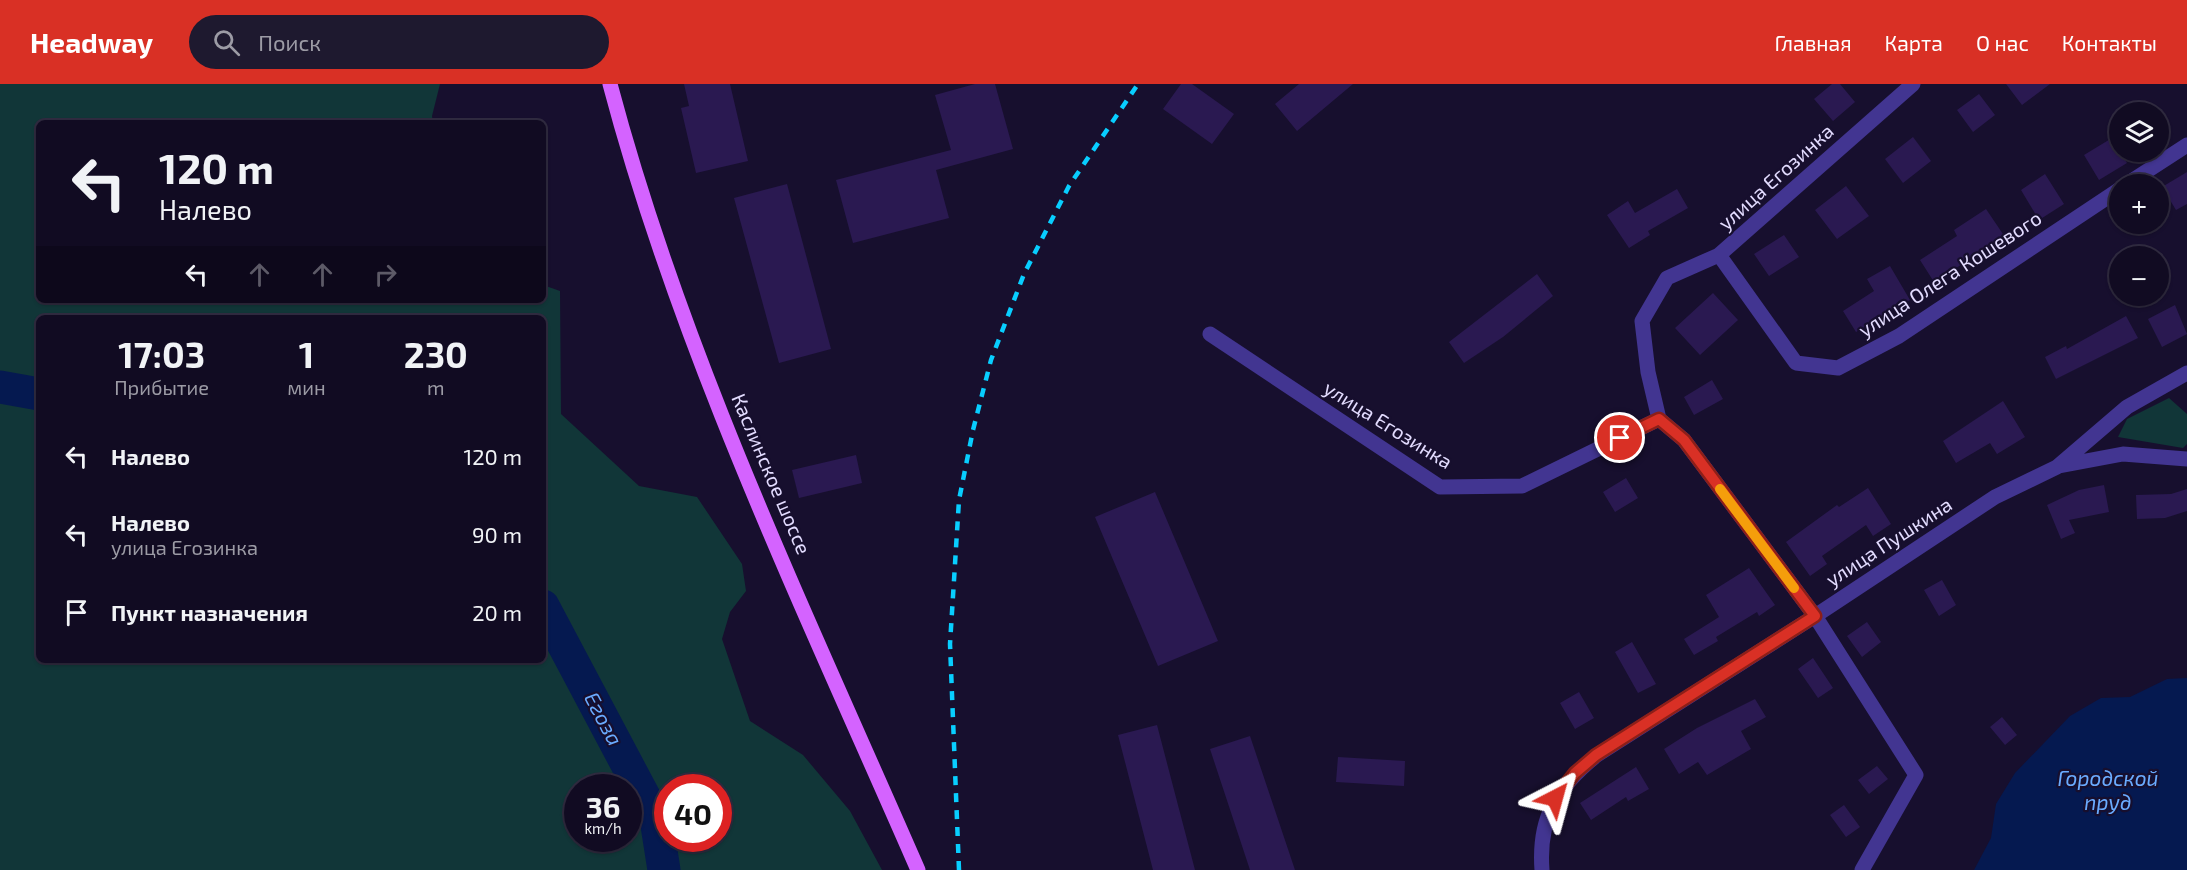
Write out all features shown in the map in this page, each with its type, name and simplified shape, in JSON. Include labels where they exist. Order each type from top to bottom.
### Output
[{"type":"main road","name":"Каслинское шоссе","points":[[610,84],[640,192],[692,338],[752,488],[918,870]]},
{"type":"street","name":"улица Егозинка","points":[[1210,334],[1440,487],[1522,486],[1659,419],[1648,372],[1642,321],[1667,278],[1719,255],[1912,84]]},
{"type":"street","points":[[2143,174],[2187,146]]},
{"type":"street","name":"улица Олега Кошевого","points":[[1719,255],[1796,363],[1838,368],[1899,336],[2109,196]]},
{"type":"street","name":"улица Пушкина","points":[[1542,870],[1544,825],[1555,798],[1575,773],[1596,755],[1815,616],[1995,497],[2056,467],[2127,407],[2187,373]]},
{"type":"street","points":[[1659,419],[1684,440],[1815,616],[1916,775],[1862,870]]},
{"type":"street","points":[[2056,467],[2122,454],[2187,459]]},
{"type":"green space","points":[[0,84],[440,84],[433,120],[36,120],[36,303],[546,303],[546,286],[560,291],[561,414],[639,486],[697,497],[742,564],[746,591],[730,612],[722,639],[750,721],[803,755],[850,811],[882,870],[0,870]]},
{"type":"green space","points":[[2169,398],[2187,414],[2187,444],[2183,448],[2118,437],[2127,419]]},
{"type":"water","name":"Городской пруд","points":[[2187,678],[2187,870],[1974,870],[1991,838],[1996,804],[2015,773],[2070,716],[2101,698],[2130,697],[2167,679]]},
{"type":"building","points":[[684,84],[730,84],[748,161],[696,173],[681,108],[689,106]]},
{"type":"building","points":[[975,84],[995,84],[1013,149],[936,170],[949,218],[853,243],[836,180],[951,150],[935,95]]},
{"type":"building","points":[[1181,84],[1192,84],[1234,114],[1212,144],[1163,109]]},
{"type":"building","points":[[1299,84],[1353,84],[1297,131],[1275,104]]},
{"type":"building","points":[[1832,84],[1840,84],[1855,102],[1833,121],[1814,99]]},
{"type":"building","points":[[2006,84],[2050,84],[2022,105]]},
{"type":"building","points":[[1979,94],[1995,115],[1973,132],[1957,110]]},
{"type":"building","points":[[1913,137],[1931,161],[1903,183],[1885,159]]},
{"type":"building","points":[[2109,140],[2109,162],[2127,163],[2099,180],[2084,155]]},
{"type":"building","points":[[2187,172],[2187,204],[2176,210],[2169,198],[2169,183]]},
{"type":"building","points":[[2045,174],[2064,204],[2039,220],[2021,190]]},
{"type":"building","points":[[787,184],[831,349],[779,363],[734,198]]},
{"type":"building","points":[[1846,186],[1869,216],[1837,239],[1815,210]]},
{"type":"building","points":[[1677,189],[1688,208],[1648,231],[1650,235],[1629,248],[1607,215],[1628,201],[1635,213]]},
{"type":"building","points":[[1986,209],[2005,237],[1934,282],[1920,260],[1957,236],[1954,230]]},
{"type":"building","points":[[1784,235],[1799,257],[1769,276],[1754,254]]},
{"type":"building","points":[[1890,266],[1910,300],[1856,332],[1843,311],[1874,291],[1867,279]]},
{"type":"building","points":[[1537,274],[1553,296],[1503,337],[1464,363],[1449,342]]},
{"type":"building","points":[[1713,293],[1738,320],[1700,355],[1675,328]]},
{"type":"building","points":[[2175,305],[2187,334],[2162,347],[2148,319]]},
{"type":"building","points":[[2126,316],[2138,338],[2056,379],[2045,357],[2066,346],[2067,349]]},
{"type":"building","points":[[1712,380],[1723,399],[1694,415],[1684,397]]},
{"type":"building","points":[[2003,401],[2025,437],[1997,454],[1990,443],[1956,463],[1943,441]]},
{"type":"building","points":[[856,455],[862,483],[799,498],[792,470]]},
{"type":"building","points":[[1626,478],[1638,498],[1615,512],[1603,492]]},
{"type":"building","points":[[2104,485],[2109,512],[2069,520],[2075,533],[2061,539],[2047,505],[2079,490]]},
{"type":"building","points":[[1868,488],[1891,524],[1873,536],[1866,525],[1822,556],[1827,564],[1810,576],[1786,542],[1837,505],[1839,507]]},
{"type":"building","points":[[2187,489],[2187,511],[2165,518],[2137,519],[2136,495],[2171,494]]},
{"type":"building","points":[[1155,492],[1218,641],[1158,666],[1095,517]]},
{"type":"building","points":[[1749,568],[1775,605],[1759,616],[1757,612],[1716,637],[1718,641],[1694,655],[1684,639],[1719,617],[1706,595]]},
{"type":"building","points":[[1942,580],[1956,605],[1939,616],[1924,590]]},
{"type":"building","points":[[1867,622],[1881,642],[1862,657],[1847,636]]},
{"type":"building","points":[[1632,642],[1656,684],[1638,693],[1615,652]]},
{"type":"building","points":[[1813,658],[1833,688],[1818,698],[1798,669]]},
{"type":"building","points":[[1579,692],[1594,718],[1575,729],[1560,703]]},
{"type":"building","points":[[1755,699],[1766,717],[1741,731],[1751,749],[1707,775],[1698,762],[1679,774],[1664,749],[1697,728]]},
{"type":"building","points":[[2002,717],[2017,735],[2005,745],[1990,727]]},
{"type":"building","points":[[1157,725],[1195,870],[1153,870],[1118,735]]},
{"type":"building","points":[[1250,736],[1295,870],[1250,870],[1210,749]]},
{"type":"building","points":[[1338,757],[1405,761],[1404,786],[1336,782]]},
{"type":"building","points":[[1877,766],[1888,779],[1869,794],[1858,780]]},
{"type":"building","points":[[1636,767],[1649,789],[1628,801],[1626,797],[1591,820],[1580,803]]},
{"type":"building","points":[[1844,805],[1860,827],[1846,837],[1830,815]]},
{"type":"waterway","name":"Егоза","points":[[0,387],[36,393]]},
{"type":"waterway","name":"Егоза","points":[[546,612],[656,819],[664,870]]},
{"type":"railway","points":[[959,870],[950,644],[959,500],[973,430],[991,360],[1024,274],[1069,186],[1138,84]]},
{"type":"slow traffic","points":[[1720,489],[1794,588]]},
{"type":"route","points":[[1555,798],[1575,773],[1596,755],[1815,616],[1684,440],[1659,419],[1620,438]]}]
